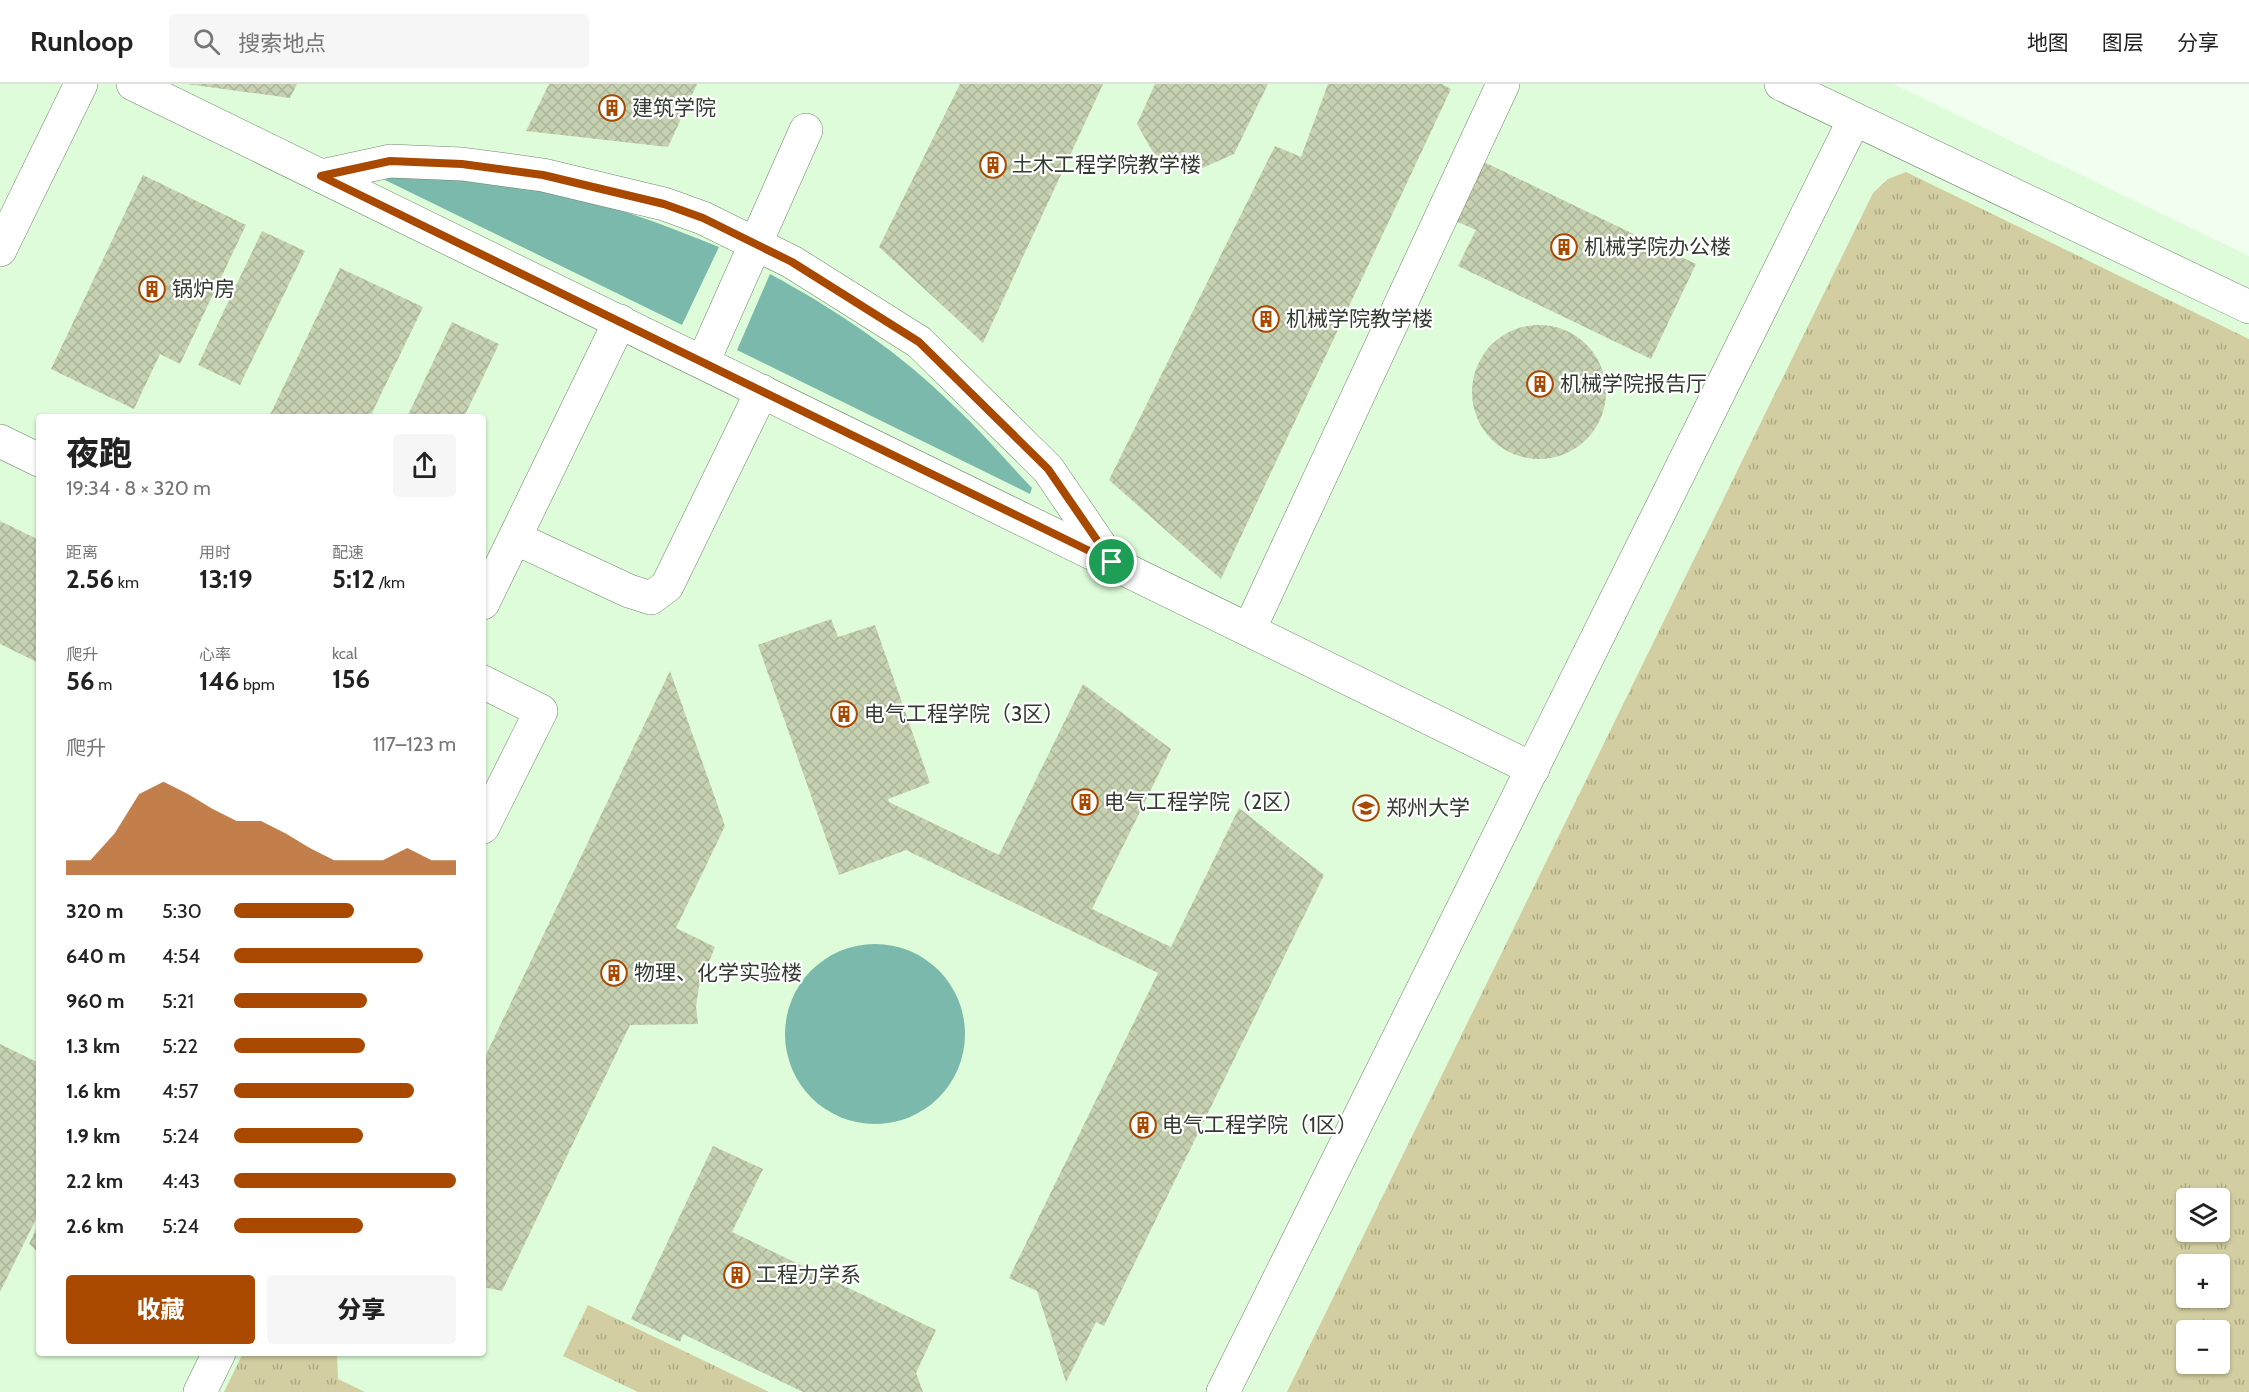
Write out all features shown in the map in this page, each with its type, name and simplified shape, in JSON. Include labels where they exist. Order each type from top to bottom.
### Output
[{"type":"lane","points":[[0,250],[81,84]]},
{"type":"lane","points":[[133,84],[1533,769]]},
{"type":"lane","points":[[1249,630],[1503,84]]},
{"type":"lane","points":[[1781,84],[2249,307]]},
{"type":"lane","points":[[1223,1392],[1854,120]]},
{"type":"lane","points":[[703,362],[806,130]]},
{"type":"lane","points":[[321,176],[390,161],[462,164],[543,175],[664,204],[703,218],[834,287],[919,342],[1048,469],[1112,562]]},
{"type":"lane","points":[[486,597],[620,321]]},
{"type":"lane","points":[[515,538],[629,591],[651,598],[667,586],[762,391]]},
{"type":"lane","points":[[0,441],[36,459]]},
{"type":"lane","points":[[486,684],[541,711],[486,821]]},
{"type":"lane","points":[[200,1392],[218,1356]]},
{"type":"shaded area","name":"郑州大学","points":[[0,84],[1893,84],[2249,256],[2249,1392],[0,1392]]},
{"type":"green space","points":[[1906,172],[2249,339],[2249,1392],[1287,1392],[1873,193],[1888,179]]},
{"type":"green space","points":[[588,1305],[769,1392],[638,1392],[563,1356]]},
{"type":"green space","points":[[242,1356],[337,1356],[338,1379],[365,1392],[224,1392]]},
{"type":"water","points":[[387,174],[489,182],[572,197],[636,215],[719,247],[682,325],[385,180]]},
{"type":"water","points":[[770,274],[844,318],[914,369],[985,437],[1032,488],[1030,494],[737,350]]},
{"type":"water","points":[[875,944],[910,951],[939,970],[958,999],[965,1034],[958,1069],[939,1098],[910,1117],[875,1124],[840,1117],[811,1098],[792,1069],[785,1034],[792,999],[811,970],[840,951]]},
{"type":"building","points":[[187,84],[297,84],[290,98]]},
{"type":"building","name":"建筑学院","points":[[549,84],[697,84],[668,147],[526,131]]},
{"type":"building","name":"土木工程学院教学楼","points":[[960,84],[1103,84],[983,343],[879,247]]},
{"type":"building","points":[[1155,84],[1268,84],[1234,154],[1198,170],[1154,154],[1137,124]]},
{"type":"building","name":"机械学院教学楼","points":[[1328,84],[1442,84],[1451,89],[1221,579],[1109,480],[1275,146],[1301,157]]},
{"type":"building","name":"机械学院办公楼","points":[[1482,161],[1696,264],[1651,359],[1458,266],[1476,230],[1453,220]]},
{"type":"building","name":"锅炉房","points":[[143,175],[246,225],[180,364],[160,354],[134,409],[51,369]]},
{"type":"building","points":[[262,231],[305,251],[240,385],[198,365]]},
{"type":"building","points":[[340,268],[423,307],[371,414],[270,414]]},
{"type":"building","points":[[452,322],[499,344],[465,414],[408,414]]},
{"type":"building","name":"机械学院报告厅","points":[[1539,325],[1565,330],[1586,345],[1601,366],[1606,392],[1601,418],[1586,439],[1565,454],[1539,459],[1513,454],[1492,439],[1477,418],[1472,392],[1477,366],[1492,345],[1513,330]]},
{"type":"building","points":[[0,521],[36,539],[36,662],[0,644]]},
{"type":"building","points":[[831,619],[838,637],[875,625],[930,783],[888,799],[889,802],[999,855],[1083,684],[1171,749],[1092,909],[1171,947],[1239,808],[1324,875],[1104,1326],[1096,1322],[1066,1382],[1037,1291],[1009,1278],[1158,973],[906,850],[839,875],[758,645]]},
{"type":"building","name":"物理、化学实验楼","points":[[670,671],[725,826],[676,928],[715,947],[699,986],[696,1007],[698,1024],[630,1025],[502,1291],[486,1288],[486,1055]]},
{"type":"building","points":[[0,1044],[36,1062],[36,1219],[0,1292]]},
{"type":"building","name":"工程力学系","points":[[713,1146],[763,1169],[732,1232],[936,1330],[916,1373],[923,1392],[803,1392],[683,1334],[680,1342],[631,1319]]},
{"type":"building","points":[[36,1229],[36,1250],[29,1244]]},
{"type":"place","name":"建筑学院","points":[[612,108]]},
{"type":"place","name":"土木工程学院教学楼","points":[[993,165]]},
{"type":"place","name":"机械学院办公楼","points":[[1564,247]]},
{"type":"place","name":"锅炉房","points":[[152,289]]},
{"type":"place","name":"机械学院教学楼","points":[[1266,319]]},
{"type":"place","name":"机械学院报告厅","points":[[1540,384]]},
{"type":"place","name":"电气工程学院（3区）","points":[[844,714]]},
{"type":"place","name":"电气工程学院（2区）","points":[[1085,802]]},
{"type":"place","name":"郑州大学","points":[[1366,808]]},
{"type":"place","name":"物理、化学实验楼","points":[[614,973]]},
{"type":"place","name":"电气工程学院（1区）","points":[[1143,1125]]},
{"type":"place","name":"工程力学系","points":[[737,1275]]},
{"type":"route","points":[[390,161],[462,164],[543,175],[664,204],[703,218],[792,262],[864,305],[919,342],[1048,469],[1112,562],[321,176],[390,161]]}]
